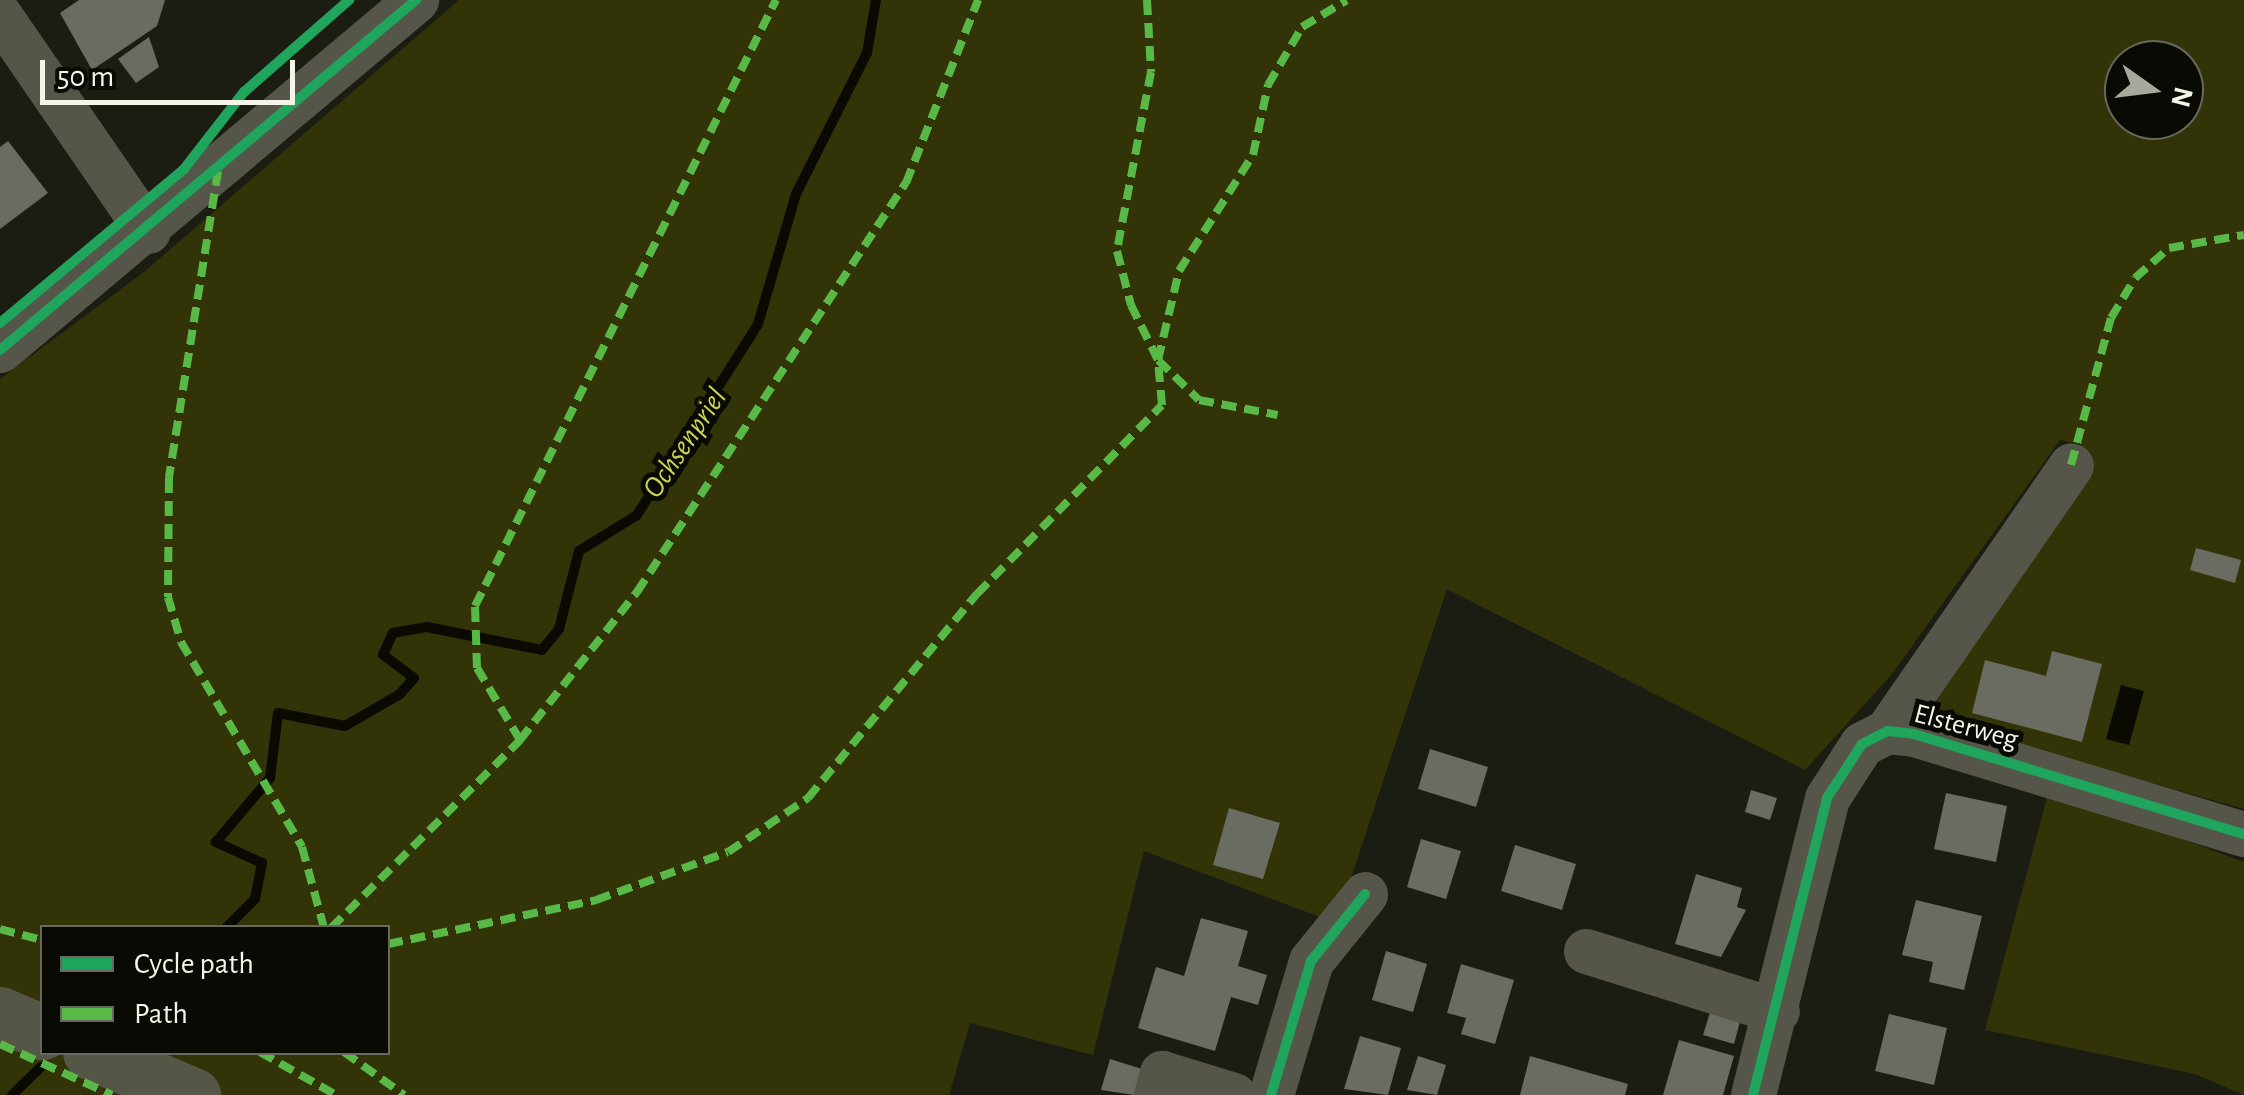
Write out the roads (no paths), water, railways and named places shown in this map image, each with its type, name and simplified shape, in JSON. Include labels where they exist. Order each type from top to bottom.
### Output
[{"type":"main road","points":[[0,1014],[40,1031]]},
{"type":"main road","points":[[97,1055],[193,1095]]},
{"type":"street","points":[[0,350],[148,231],[416,0]]},
{"type":"street","points":[[0,16],[15,76],[148,231]]},
{"type":"street","name":"Elsterweg","points":[[1753,1095],[1835,774],[1847,754],[1887,732],[2071,465]]},
{"type":"street","name":"Elsterweg","points":[[1887,732],[2244,834]]},
{"type":"street","points":[[1270,1095],[1311,961],[1365,894]]},
{"type":"street","points":[[1586,951],[1777,1011]]},
{"type":"street","points":[[1156,1095],[1162,1073],[1234,1095]]},
{"type":"waterway","name":"Ochsenpriel","points":[[229,925],[255,899],[262,863],[216,842],[270,778],[278,713],[345,726],[400,694],[414,678],[383,655],[393,633],[427,627],[542,650],[559,629],[579,551],[637,515],[758,324],[796,194],[867,53],[876,0]]},
{"type":"waterway","name":"Ochsenpriel","points":[[12,1095],[41,1067]]}]
